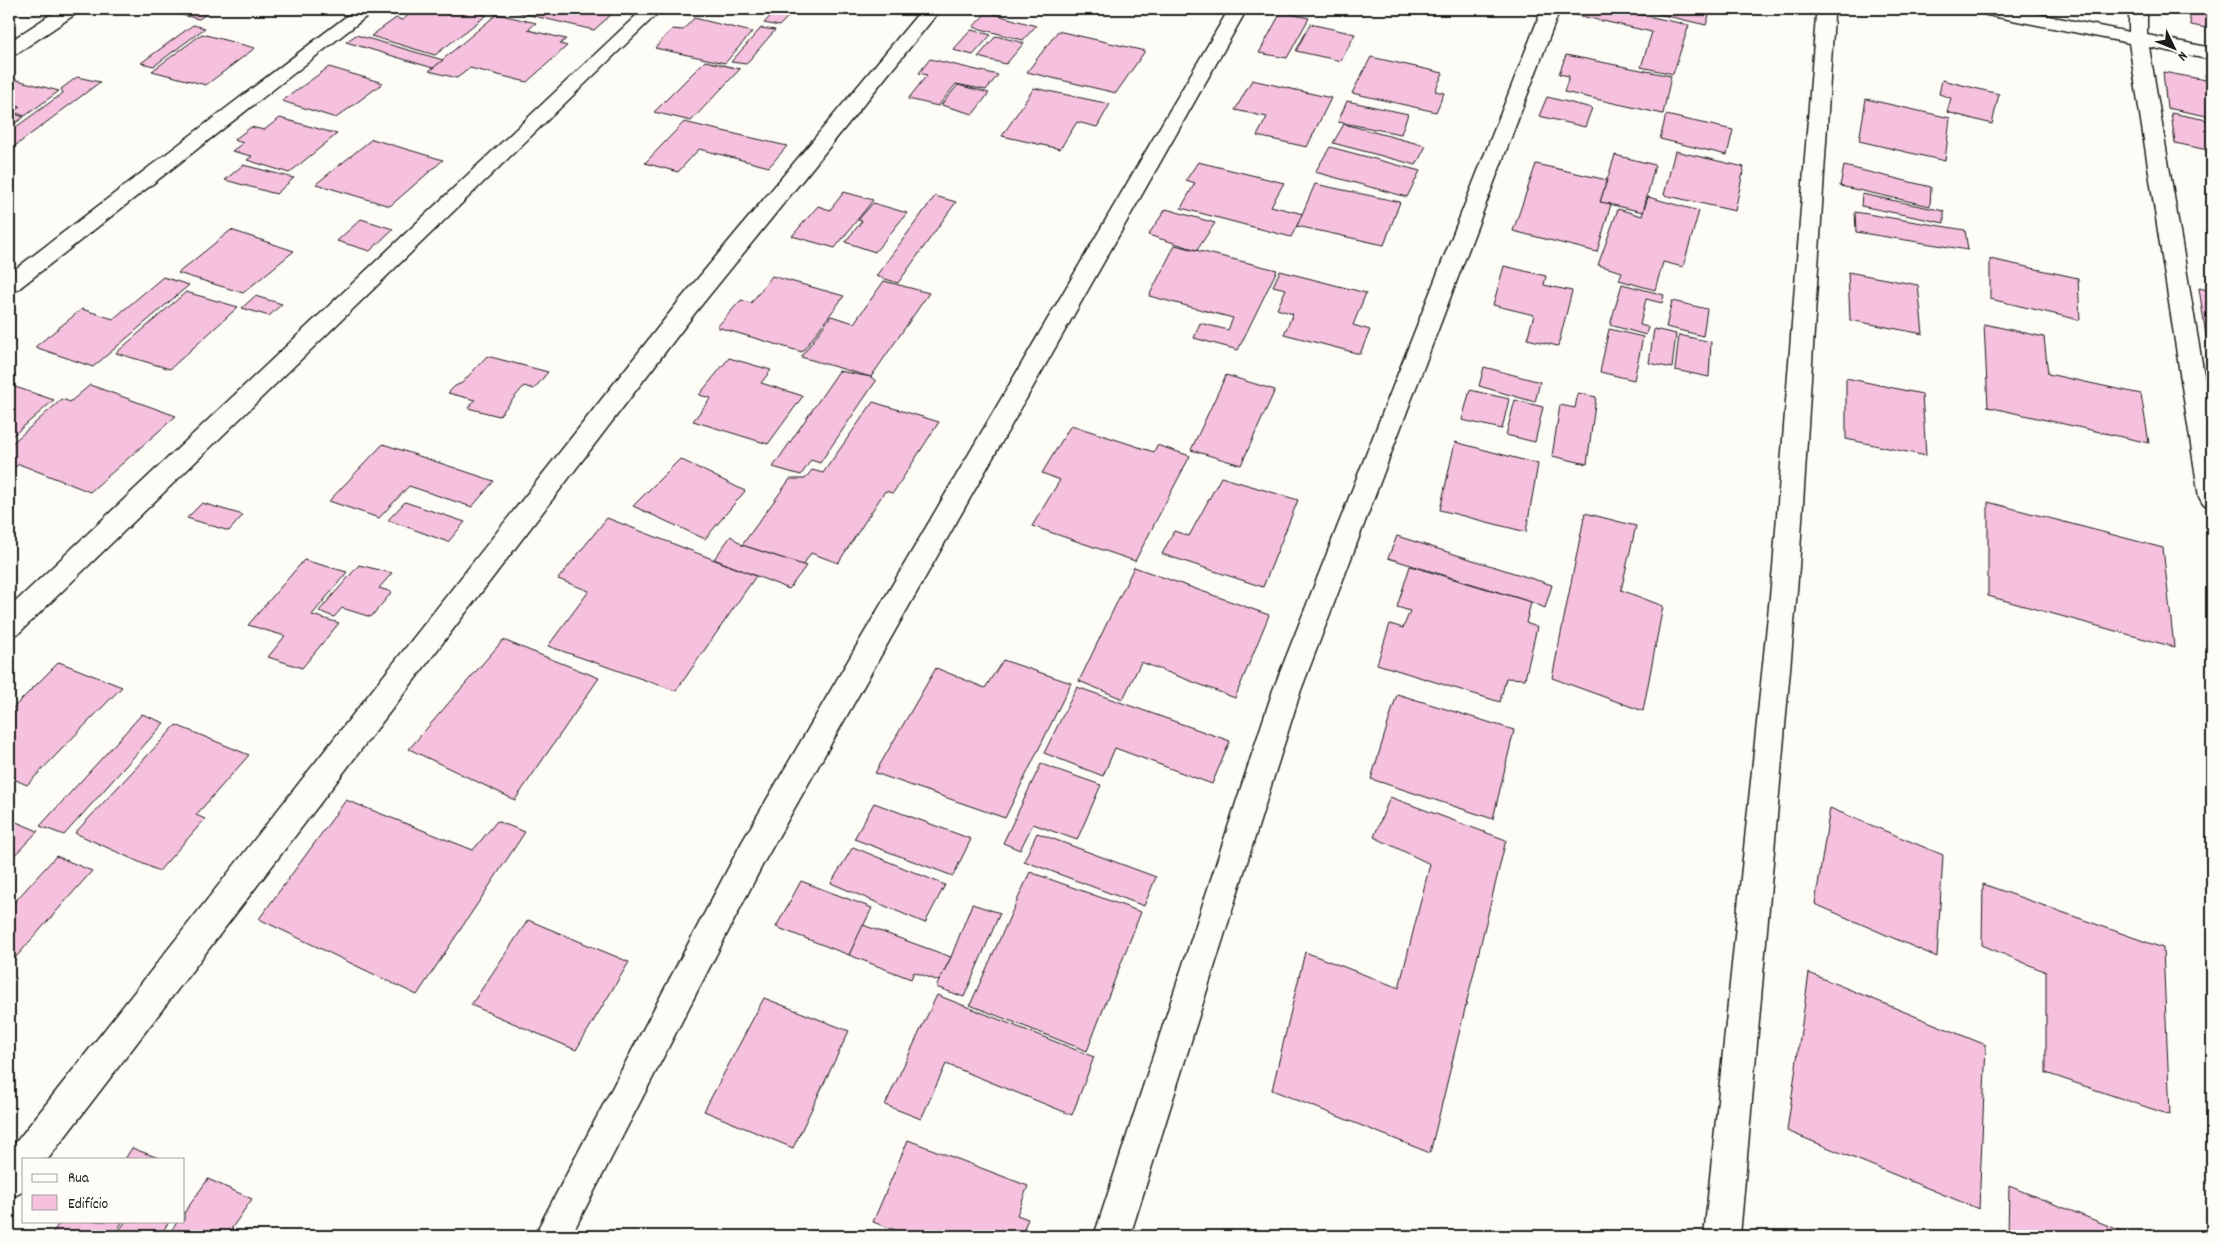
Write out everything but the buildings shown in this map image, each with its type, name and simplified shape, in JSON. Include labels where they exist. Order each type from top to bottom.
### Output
[{"type":"street","points":[[9,50],[71,9]]},
{"type":"street","points":[[9,285],[367,9]]},
{"type":"street","points":[[9,624],[653,9]]},
{"type":"street","points":[[27,1158],[687,307],[932,9]]},
{"type":"street","points":[[552,1236],[753,852],[1238,9]]},
{"type":"street","points":[[1112,1236],[1287,690],[1551,9]]},
{"type":"street","points":[[1722,1236],[1786,567],[1825,16],[1829,9]]},
{"type":"street","points":[[1987,9],[2212,54]]},
{"type":"street","points":[[2138,9],[2138,38],[2212,496]]},
{"type":"street","points":[[9,1181],[22,1165]]}]
